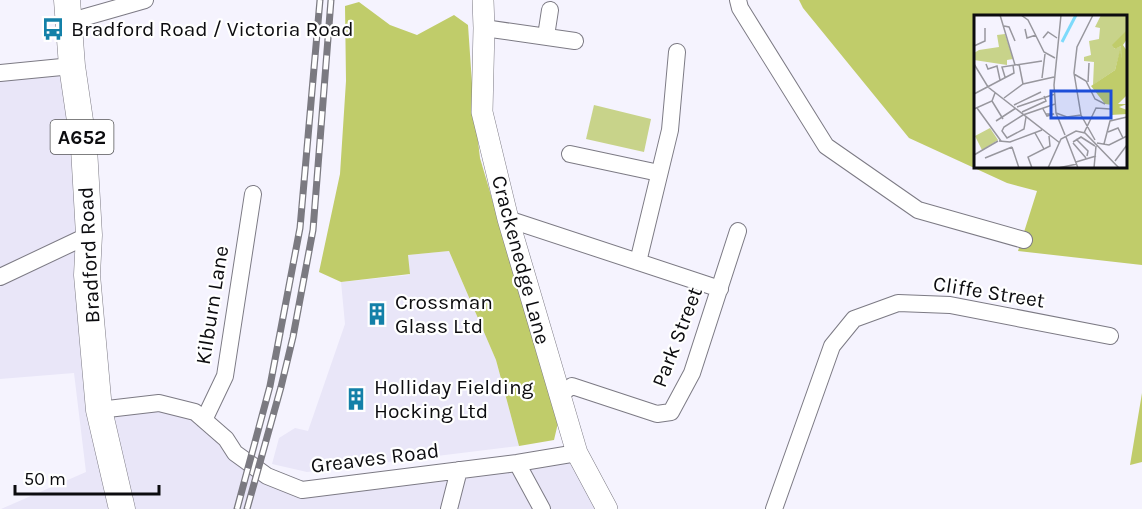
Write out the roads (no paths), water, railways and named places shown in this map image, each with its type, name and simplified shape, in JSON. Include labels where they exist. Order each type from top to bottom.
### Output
[{"type":"main road","name":"Bradford Road","points":[[67,11],[72,66],[84,148],[89,235],[87,275],[99,410],[122,509]]},
{"type":"street","points":[[67,11],[145,0]]},
{"type":"street","name":"Crackenedge Lane","points":[[483,0],[483,112],[508,219],[577,453],[607,509]]},
{"type":"street","points":[[738,0],[740,8],[826,146],[918,210],[1024,240]]},
{"type":"street","points":[[546,36],[549,10]]},
{"type":"street","points":[[484,28],[575,41]]},
{"type":"street","points":[[638,262],[670,130],[677,52]]},
{"type":"street","points":[[0,72],[72,66]]},
{"type":"street","points":[[570,154],[659,173]]},
{"type":"street","name":"Kilburn Lane","points":[[204,420],[225,376],[253,194]]},
{"type":"street","points":[[508,219],[720,289]]},
{"type":"street","name":"Park Street","points":[[559,395],[572,386],[657,414],[671,412],[692,373],[738,231]]},
{"type":"street","points":[[0,277],[89,235]]},
{"type":"street","name":"Cliffe Street","points":[[774,509],[832,346],[854,319],[898,303],[950,305],[1110,336]]},
{"type":"street","name":"Greaves Road","points":[[99,410],[159,402],[195,412],[226,439],[235,453],[267,476],[302,490],[577,453]]},
{"type":"street","points":[[517,462],[542,509]]},
{"type":"street","points":[[449,509],[459,470]]},
{"type":"railway","points":[[237,509],[270,386],[300,228],[320,0]]},
{"type":"railway","points":[[247,509],[293,337],[313,230],[331,0]]},
{"type":"place","name":"Bradford Road / Victoria Road","points":[[53,29]]},
{"type":"place","name":"Crossman Glass Ltd","points":[[377,314]]},
{"type":"place","name":"Holliday Fielding Hocking Ltd","points":[[356,399]]}]
